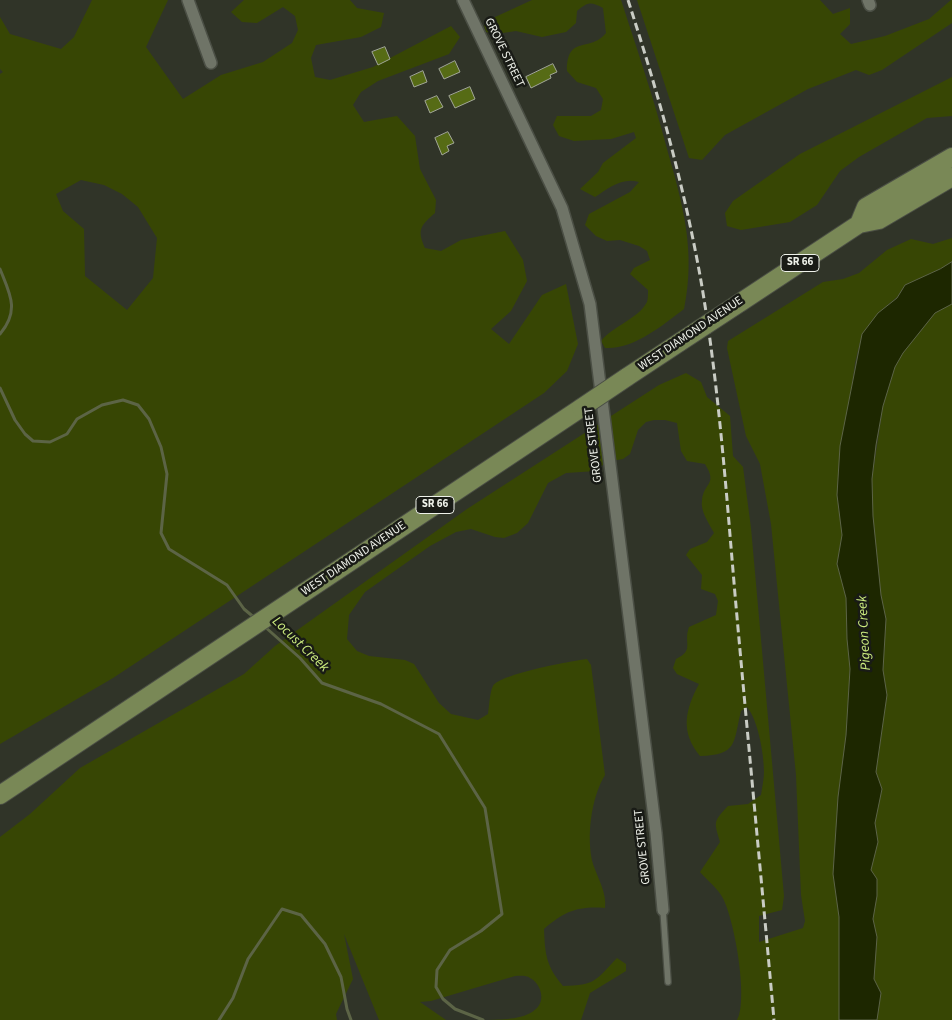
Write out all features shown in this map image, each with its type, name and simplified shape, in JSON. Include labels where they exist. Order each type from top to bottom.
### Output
[{"type":"main road","name":"WEST DIAMOND AVENUE","points":[[858,224],[866,207],[952,157]]},
{"type":"main road","name":"WEST DIAMOND AVENUE","points":[[0,796],[858,224],[879,220],[952,177]]},
{"type":"street","points":[[188,0],[212,64]]},
{"type":"street","name":"GROVE STREET","points":[[463,0],[562,208],[590,304],[656,832],[663,910]]},
{"type":"lane","points":[[663,910],[668,982]]},
{"type":"shaded area","points":[[92,0],[168,0],[146,47],[183,99],[221,75],[263,62],[292,43],[298,30],[295,16],[283,7],[257,23],[242,22],[231,12],[244,0],[350,0],[357,8],[384,13],[381,27],[361,37],[316,45],[311,58],[315,77],[330,80],[373,67],[451,26],[460,37],[449,54],[378,81],[361,92],[353,105],[364,122],[397,116],[415,136],[420,169],[436,200],[435,213],[426,221],[421,229],[421,237],[425,248],[441,251],[461,240],[505,231],[523,260],[527,281],[511,311],[491,329],[509,344],[542,295],[566,284],[578,344],[567,371],[544,393],[113,678],[0,744],[0,74],[3,72],[0,69],[0,17],[10,34],[61,49],[74,37]],"holes":[[[81,180],[104,185],[122,194],[138,207],[157,238],[153,278],[127,310],[85,276],[84,229],[63,211],[56,194]]]},
{"type":"shaded area","points":[[532,0],[621,0],[651,93],[683,209],[689,267],[684,309],[637,341],[616,348],[605,348],[601,341],[638,313],[647,302],[648,290],[630,274],[634,268],[650,260],[647,251],[639,246],[620,240],[607,241],[596,236],[585,225],[589,214],[630,192],[639,182],[621,182],[595,197],[580,189],[598,172],[603,163],[636,138],[634,132],[611,139],[574,141],[559,136],[553,125],[557,116],[591,116],[601,110],[603,99],[596,88],[577,82],[567,71],[568,60],[575,48],[600,39],[606,33],[603,8],[595,4],[586,4],[577,11],[576,23],[566,32],[542,37],[516,31],[496,34],[486,32],[484,25],[493,18]]},
{"type":"shaded area","points":[[637,0],[820,0],[833,14],[850,8],[850,24],[840,34],[851,44],[885,36],[929,19],[951,0],[952,23],[882,70],[869,75],[856,70],[808,89],[725,135],[702,160],[689,158]]},
{"type":"shaded area","points":[[952,77],[952,116],[927,118],[859,157],[840,171],[817,205],[790,222],[741,230],[727,226],[725,213],[733,201],[800,154]]},
{"type":"shaded area","points":[[952,238],[952,262],[905,285],[897,297],[878,313],[862,334],[855,363],[837,495],[842,535],[837,564],[846,598],[850,669],[833,874],[839,917],[839,1020],[737,1020],[740,1010],[741,977],[731,920],[721,895],[700,872],[720,842],[716,822],[720,815],[728,806],[748,804],[761,795],[764,775],[763,756],[760,738],[747,707],[741,711],[735,739],[728,750],[712,755],[700,756],[689,738],[687,730],[688,712],[699,684],[677,674],[673,668],[676,659],[682,656],[687,649],[689,627],[716,615],[718,601],[715,594],[701,589],[702,575],[686,555],[690,549],[707,542],[714,533],[702,508],[703,494],[709,483],[710,476],[705,464],[687,461],[681,451],[677,423],[654,420],[646,422],[638,430],[630,454],[623,459],[606,462],[596,471],[566,473],[548,483],[528,523],[517,533],[504,538],[471,529],[456,532],[430,546],[365,592],[349,615],[347,639],[357,651],[369,656],[405,660],[414,664],[439,703],[451,714],[478,720],[488,714],[492,688],[498,681],[567,662],[587,659],[591,665],[605,775],[593,806],[590,842],[593,864],[605,897],[605,908],[579,909],[565,914],[544,929],[545,946],[550,966],[563,986],[589,983],[599,977],[617,958],[626,964],[626,971],[590,993],[581,1020],[489,1020],[527,1015],[540,1004],[541,992],[534,980],[525,976],[515,976],[431,1001],[420,1002],[446,1020],[379,1020],[344,934],[353,979],[336,1014],[337,1020],[0,1020],[0,837],[30,814],[80,768],[244,674],[275,646],[467,509],[659,385],[686,373],[701,382],[707,397],[730,416],[733,456],[743,467],[751,528],[784,896],[782,910],[759,916],[759,942],[803,928],[805,921],[801,895],[796,775],[771,524],[760,464],[746,436],[727,348],[728,341],[823,282],[843,279],[859,273],[887,250],[911,239],[933,244]]},
{"type":"shaded area","points":[[952,304],[952,1020],[877,1020],[881,993],[874,980],[877,937],[873,919],[877,896],[871,870],[878,842],[875,823],[882,789],[876,772],[887,695],[883,670],[886,619],[881,595],[873,516],[872,479],[883,406],[895,367],[903,353],[935,313]]},
{"type":"water","name":"Pigeon Creek","points":[[952,262],[952,304],[935,313],[903,353],[895,367],[883,406],[876,445],[872,479],[873,516],[881,595],[886,619],[883,670],[887,695],[876,772],[882,789],[875,823],[878,842],[871,870],[877,879],[877,896],[873,919],[877,937],[874,979],[881,993],[877,1020],[839,1020],[839,917],[833,874],[850,669],[846,598],[837,564],[842,535],[837,495],[840,446],[862,334],[878,313],[897,298],[905,285]]},
{"type":"building","points":[[385,47],[390,59],[378,65],[372,52]]},
{"type":"building","points":[[455,61],[460,72],[444,79],[439,69]]},
{"type":"building","points":[[553,64],[557,72],[550,75],[551,78],[531,88],[526,77]]},
{"type":"building","points":[[423,71],[427,82],[414,87],[410,77]]},
{"type":"building","points":[[470,87],[475,99],[455,108],[449,96]]},
{"type":"building","points":[[437,96],[443,107],[430,113],[425,101]]},
{"type":"building","points":[[448,132],[454,143],[447,146],[449,151],[442,155],[435,138]]},
{"type":"waterway","name":"Locust Creek","points":[[0,269],[10,294],[11,302],[10,317],[0,334]]},
{"type":"waterway","name":"Locust Creek","points":[[0,388],[15,420],[25,434],[33,441],[50,442],[67,434],[77,419],[102,405],[123,400],[138,405],[149,419],[161,447],[167,474],[161,533],[169,549],[227,585],[244,609],[256,619]]},
{"type":"waterway","name":"Locust Creek","points":[[264,626],[300,658],[322,683],[381,704],[439,734],[485,808],[502,914],[481,931],[450,950],[437,970],[436,987],[443,999],[455,1009],[483,1020]]},
{"type":"waterway","name":"Locust Creek","points":[[219,1020],[233,998],[248,959],[282,909],[301,915],[325,944],[341,977],[351,1020]]},
{"type":"railway","points":[[628,0],[660,104],[687,210],[708,323],[722,449],[774,1020]]}]
